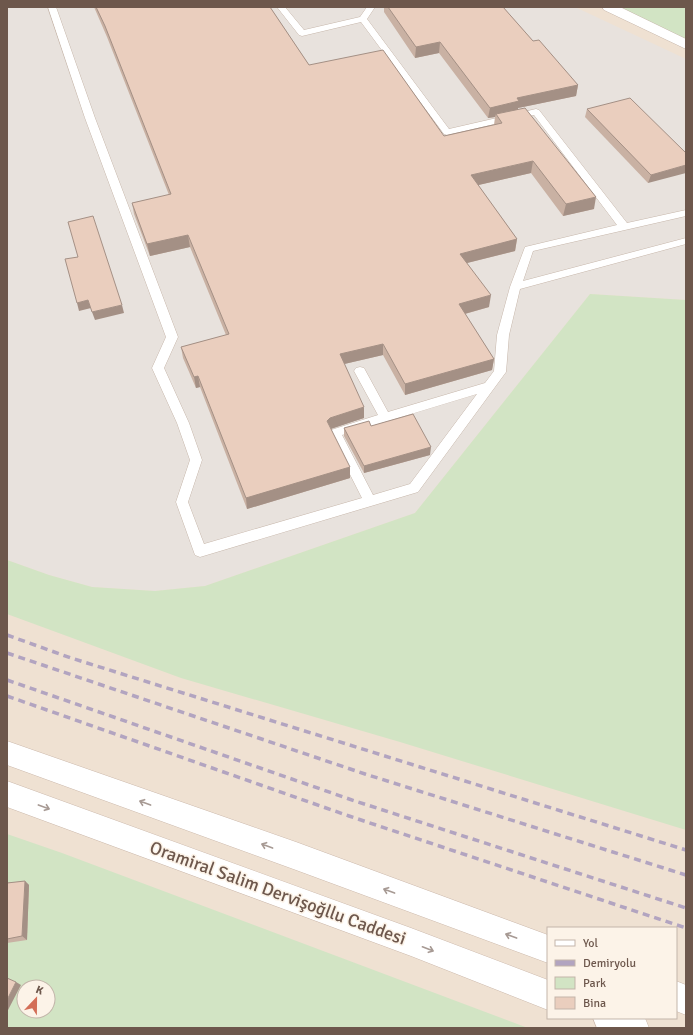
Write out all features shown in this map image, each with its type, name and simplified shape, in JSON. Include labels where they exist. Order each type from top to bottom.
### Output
[{"type":"main road","points":[[609,7],[686,45]]},
{"type":"main road","points":[[7,753],[296,856],[547,949]]},
{"type":"main road","name":"Oramiral Salim Dervişoğllu Caddesi","points":[[7,794],[411,942],[547,995]]},
{"type":"main road","points":[[611,1019],[634,1028]]},
{"type":"lane","points":[[52,7],[93,126],[172,337],[158,368],[183,423],[196,460],[182,502],[200,550],[414,488],[500,372],[503,335],[514,287],[529,249],[686,213]]},
{"type":"lane","points":[[281,7],[302,33],[363,19],[371,7]]},
{"type":"lane","points":[[363,19],[447,132],[536,112],[624,227]]},
{"type":"lane","points":[[514,287],[686,241]]},
{"type":"lane","points":[[360,371],[385,418]]},
{"type":"lane","points":[[370,500],[335,433],[490,386]]},
{"type":"shaded area","points":[[7,7],[686,7],[686,1028],[7,1028]]},
{"type":"shaded area","points":[[7,7],[575,7],[686,59],[686,300],[590,294],[415,513],[205,586],[155,591],[92,587],[49,575],[7,560]]},
{"type":"green space","points":[[618,7],[686,7],[686,41]]},
{"type":"green space","points":[[590,294],[686,300],[686,830],[400,742],[181,678],[7,614],[7,560],[49,575],[92,587],[155,591],[205,586],[415,513]]},
{"type":"green space","points":[[7,834],[62,853],[528,1028],[7,1028]]},
{"type":"building","points":[[96,7],[270,7],[309,65],[383,50],[444,136],[502,123],[496,114],[525,108],[596,197],[566,204],[533,161],[471,175],[517,239],[460,254],[491,295],[459,304],[494,359],[405,384],[383,344],[340,354],[364,407],[330,418],[327,421],[350,467],[246,498],[198,376],[194,377],[181,347],[229,334],[188,235],[147,244],[132,203],[171,194],[105,26]]},
{"type":"building","points":[[388,7],[503,7],[533,41],[539,40],[578,85],[517,98],[519,101],[490,108],[440,42],[416,47]]},
{"type":"building","points":[[630,98],[686,153],[686,165],[651,175],[587,109]]},
{"type":"building","points":[[93,216],[122,305],[92,312],[88,300],[77,303],[65,259],[78,257],[68,222]]},
{"type":"building","points":[[413,414],[431,447],[364,466],[344,428],[369,421],[371,426]]},
{"type":"building","points":[[25,881],[22,936],[7,939],[7,883]]},
{"type":"building","points":[[7,978],[16,982],[7,1000]]},
{"type":"railway","points":[[7,635],[71,658],[686,850]]},
{"type":"railway","points":[[7,653],[365,774],[686,875]]},
{"type":"railway","points":[[7,680],[355,801],[686,908]]},
{"type":"railway","points":[[7,696],[349,816],[686,928]]}]
